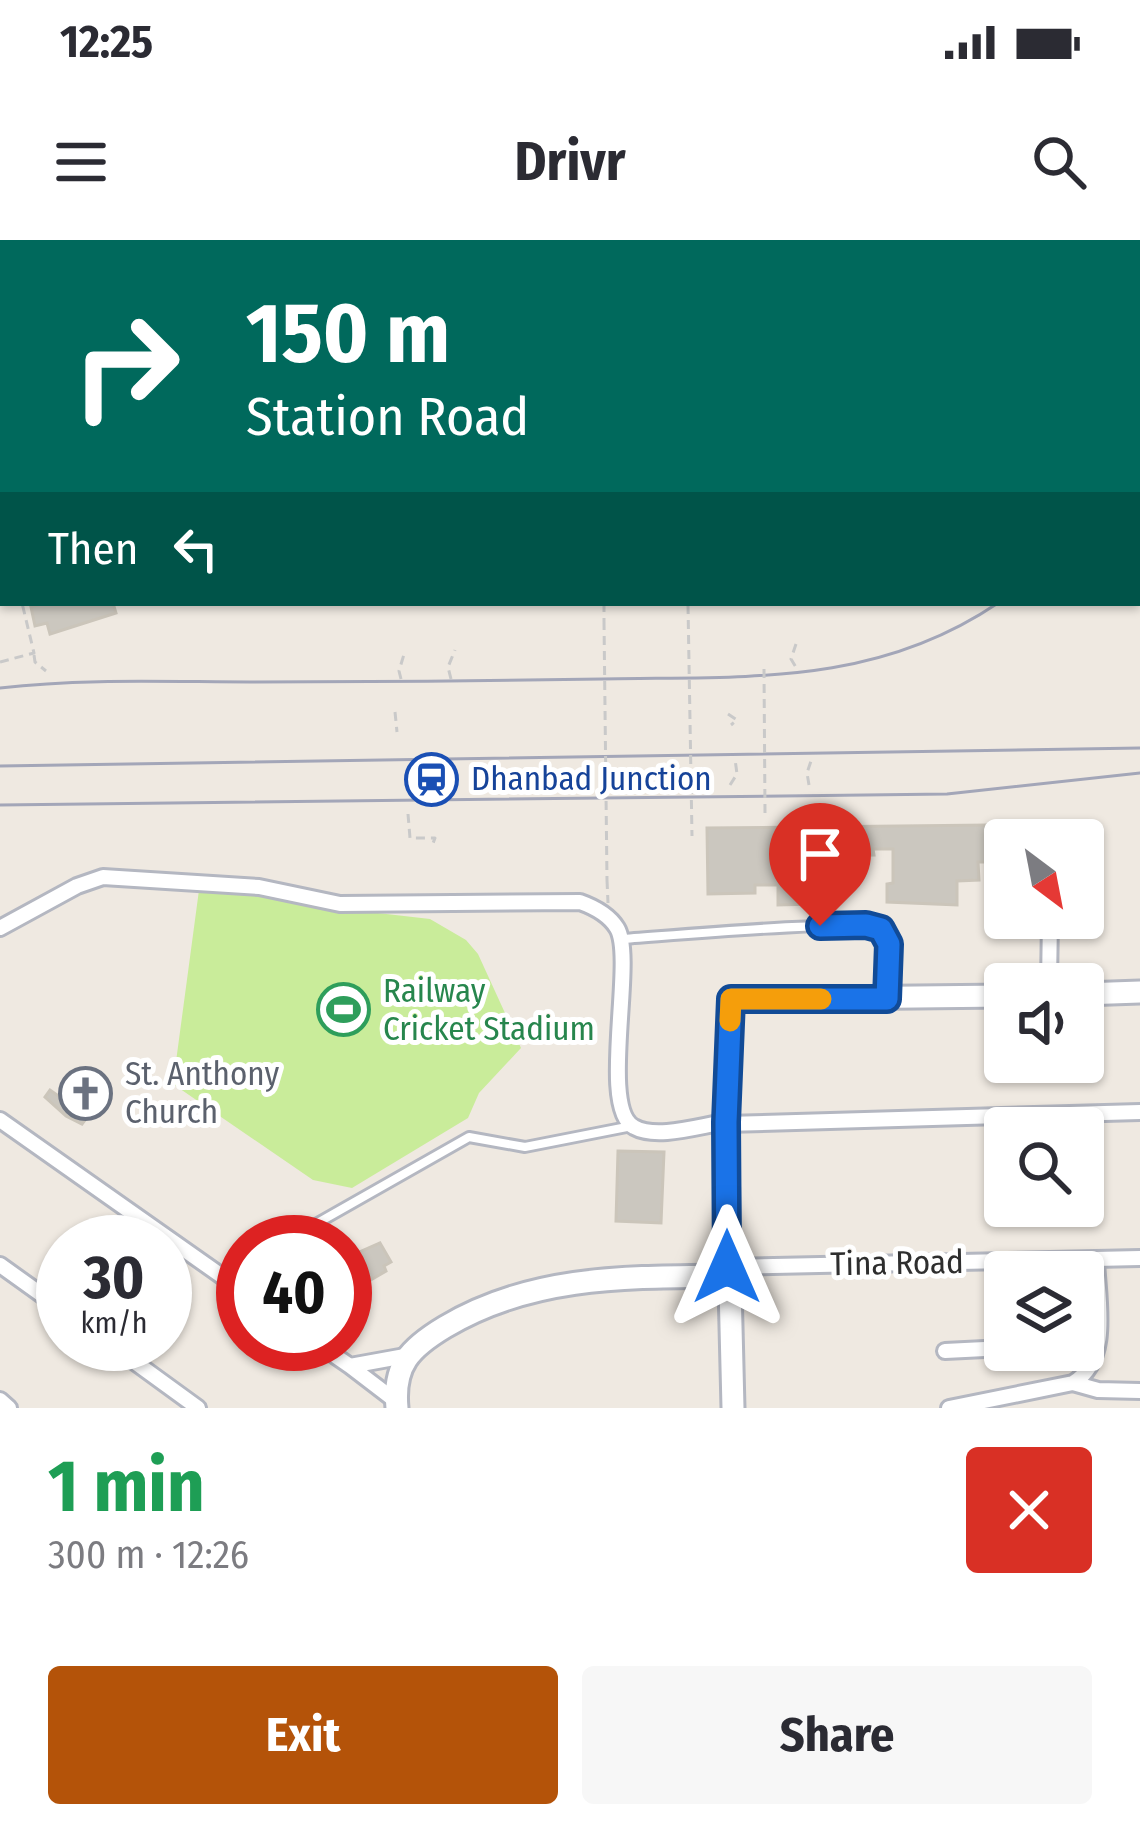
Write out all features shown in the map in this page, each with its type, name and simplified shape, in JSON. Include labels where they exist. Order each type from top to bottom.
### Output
[{"type":"street","points":[[0,928],[103,877],[259,886],[340,904],[572,901],[600,911],[621,939],[619,1070],[622,1109],[632,1126],[661,1131],[726,1123],[1140,1112]]},
{"type":"street","points":[[1104,993],[1140,992]]},
{"type":"street","points":[[733,1408],[726,1123],[731,999],[984,997]]},
{"type":"street","points":[[0,1120],[216,1272]]},
{"type":"street","name":"Tina Road","points":[[1104,1258],[1140,1258]]},
{"type":"street","name":"Tina Road","points":[[727,1271],[984,1262]]},
{"type":"street","points":[[0,1265],[36,1291]]},
{"type":"street","points":[[372,1362],[406,1356],[449,1324],[521,1292],[601,1280],[727,1271]]},
{"type":"street","points":[[945,1351],[984,1349]]},
{"type":"street","points":[[397,1405],[398,1373],[406,1356]]},
{"type":"street","points":[[147,1371],[198,1408]]},
{"type":"street","points":[[356,1371],[397,1405]]},
{"type":"street","points":[[1073,1383],[1086,1371]]},
{"type":"street","points":[[949,1408],[1073,1383],[1098,1390],[1140,1391]]},
{"type":"street","points":[[0,1400],[9,1408]]},
{"type":"lane","points":[[621,939],[876,927],[889,944],[887,999]]},
{"type":"lane","points":[[332,1215],[469,1137],[526,1148],[632,1126]]},
{"type":"path","points":[[23,606],[35,662],[46,671]]},
{"type":"path","points":[[604,606],[608,908]]},
{"type":"path","points":[[687,606],[692,836]]},
{"type":"path","points":[[796,644],[791,659],[797,669]]},
{"type":"path","points":[[451,679],[448,667],[454,650]]},
{"type":"path","points":[[401,679],[405,651]]},
{"type":"path","points":[[0,662],[34,653]]},
{"type":"path","points":[[764,670],[765,813]]},
{"type":"path","points":[[395,712],[397,732]]},
{"type":"path","points":[[728,714],[737,720],[731,725]]},
{"type":"path","points":[[808,784],[806,773],[812,758]]},
{"type":"path","points":[[730,785],[737,774],[735,759]]},
{"type":"path","points":[[408,814],[410,838],[435,838],[432,846]]},
{"type":"green space","name":"Railway Cricket Stadium","points":[[199,890],[275,895],[317,906],[430,919],[466,940],[478,954],[521,1048],[479,1093],[468,1118],[352,1188],[313,1180],[173,1084]]},
{"type":"building","points":[[114,606],[116,613],[50,634],[47,623],[35,626],[31,607]]},
{"type":"building","name":"Dhanbad Junction","points":[[984,825],[984,862],[978,862],[979,880],[957,881],[957,905],[887,902],[887,884],[893,883],[893,849],[873,849],[874,855],[827,856],[827,882],[812,882],[813,904],[778,905],[778,885],[755,885],[755,893],[708,894],[707,828]]},
{"type":"building","name":"St. Anthony Church","points":[[87,1075],[104,1087],[84,1113],[88,1116],[82,1124],[45,1097],[50,1090],[67,1102]]},
{"type":"building","points":[[618,1151],[664,1152],[661,1223],[616,1221]]},
{"type":"building","points":[[380,1243],[391,1262],[372,1279],[372,1247]]},
{"type":"railway","points":[[0,688],[96,682],[757,676],[856,663],[904,650],[993,606]]},
{"type":"railway","points":[[0,766],[1140,748]]},
{"type":"railway","points":[[0,805],[947,794],[1140,773]]},
{"type":"slow traffic","points":[[730,1021],[731,999],[821,999]]},
{"type":"place","name":"Dhanbad Junction","points":[[432,779]]},
{"type":"place","name":"Railway Cricket Stadium","points":[[344,1010]]},
{"type":"place","name":"St. Anthony Church","points":[[86,1093]]},
{"type":"route","points":[[727,1267],[731,999],[887,999],[889,944],[885,933],[866,925],[820,926]]}]
